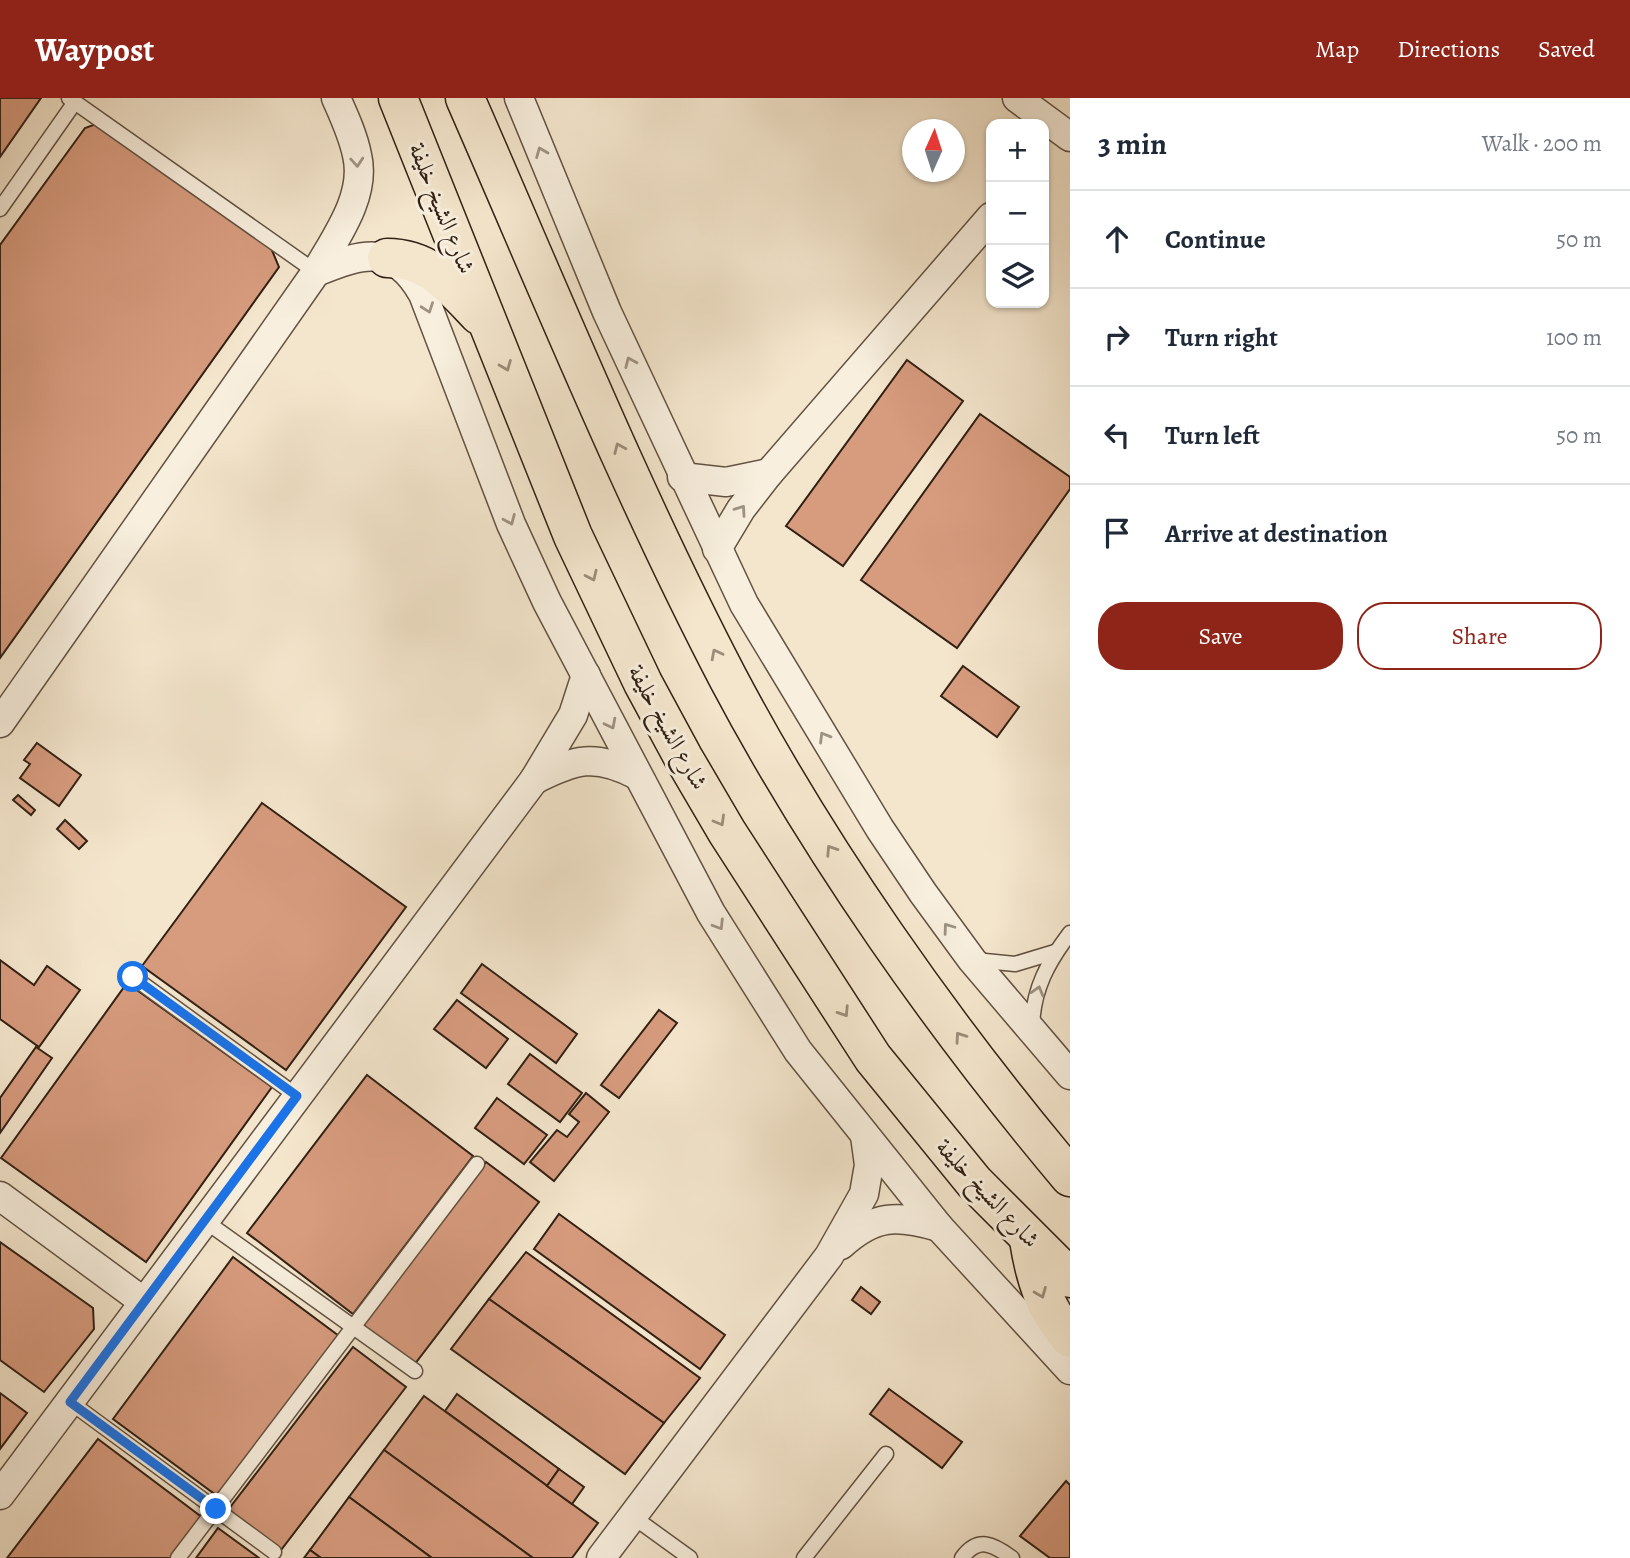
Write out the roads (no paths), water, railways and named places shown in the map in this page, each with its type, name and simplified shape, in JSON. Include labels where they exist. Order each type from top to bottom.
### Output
[{"type":"highway","name":"شارع الشيخ خليفة","points":[[398,98],[573,536],[643,683],[727,832],[873,1058],[974,1182],[1029,1240],[1070,1278]]},
{"type":"highway","points":[[465,98],[648,511],[729,679],[777,766],[830,849],[999,1093],[1070,1177]]},
{"type":"highway","points":[[387,258],[406,258],[432,270],[491,329]]},
{"type":"highway","points":[[999,1093],[1070,1138]]},
{"type":"highway","points":[[1029,1240],[1040,1290],[1048,1309],[1070,1338]]},
{"type":"street","points":[[0,723],[316,272],[347,215],[358,182],[358,158],[336,98]]},
{"type":"street","points":[[519,98],[607,312],[682,477],[744,604],[880,829],[972,960],[1032,1034],[1070,1074]]},
{"type":"street","points":[[1017,98],[1061,133]]},
{"type":"street","points":[[717,549],[769,473],[986,223]]},
{"type":"street","points":[[316,272],[357,257],[387,258],[403,267],[423,294],[511,524],[637,775],[711,913],[798,1051],[939,1227],[1070,1370]]},
{"type":"street","points":[[682,477],[726,482],[769,473]]},
{"type":"street","points":[[0,1495],[534,780],[573,715],[586,675]]},
{"type":"street","points":[[534,780],[561,765],[580,760],[599,760],[637,775]]},
{"type":"street","points":[[601,1558],[829,1256],[864,1194],[869,1165],[866,1136]]},
{"type":"street","points":[[0,1196],[144,1302]]},
{"type":"street","points":[[829,1256],[855,1233],[879,1221],[906,1218],[939,1227]]},
{"type":"lane","points":[[0,209],[72,100],[316,272]]},
{"type":"lane","points":[[1032,1034],[1037,991],[1055,953],[1070,933]]},
{"type":"lane","points":[[972,960],[1014,964],[1055,953]]},
{"type":"lane","points":[[133,977],[297,1096]]},
{"type":"lane","points":[[178,1558],[477,1164]]},
{"type":"lane","points":[[205,1221],[415,1371]]},
{"type":"lane","points":[[70,1402],[274,1552]]},
{"type":"lane","points":[[804,1558],[886,1454]]},
{"type":"lane","points":[[632,1516],[690,1558]]},
{"type":"lane","points":[[962,1558],[969,1549],[984,1543],[992,1544],[1012,1558]]}]
